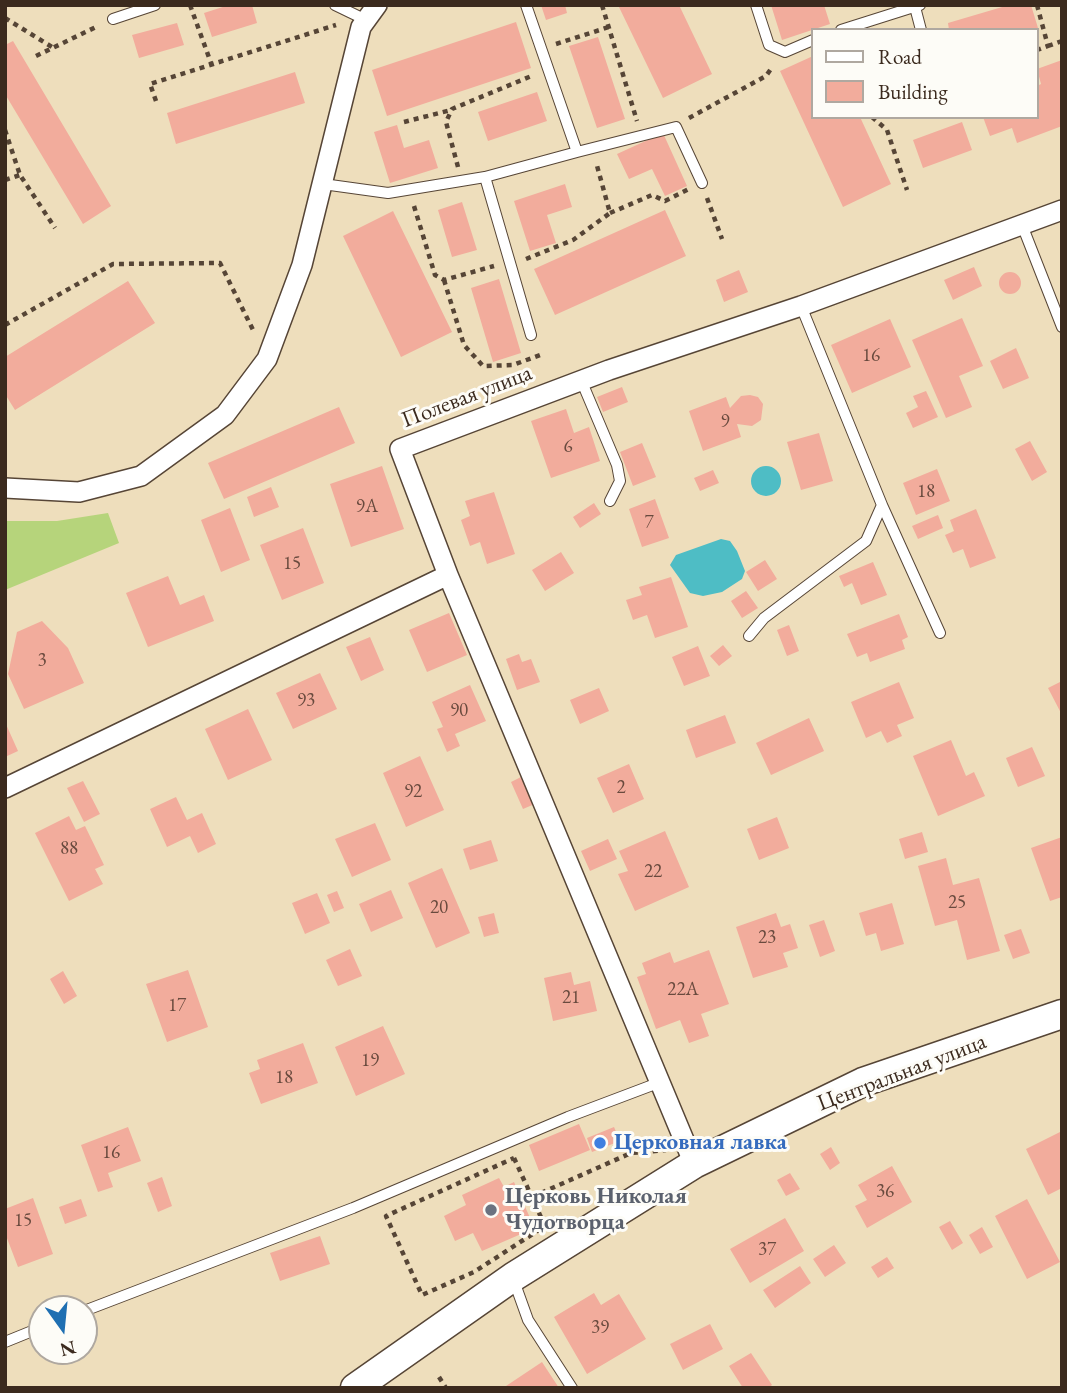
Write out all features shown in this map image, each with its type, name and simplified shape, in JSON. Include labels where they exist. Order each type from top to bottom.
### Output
[{"type":"street","points":[[5,488],[79,492],[141,476],[225,415],[267,359],[302,265],[367,17]]},
{"type":"street","name":"Полевая улица","points":[[448,575],[400,449],[581,380],[802,306],[1062,210]]},
{"type":"street","points":[[5,788],[448,575],[690,1156]]},
{"type":"street","name":"Центральная улица","points":[[355,1388],[690,1156],[863,1082],[1062,1014]]},
{"type":"lane","points":[[113,19],[155,5]]},
{"type":"lane","points":[[335,5],[367,17]]},
{"type":"lane","points":[[526,5],[577,152]]},
{"type":"lane","points":[[756,5],[769,45],[785,52],[811,41]]},
{"type":"lane","points":[[847,28],[917,6],[921,28]]},
{"type":"lane","points":[[323,184],[388,193],[409,190],[485,177],[676,127],[702,183]]},
{"type":"lane","points":[[485,177],[531,335]]},
{"type":"lane","points":[[1022,225],[1062,327]]},
{"type":"lane","points":[[802,306],[882,505],[940,633]]},
{"type":"lane","points":[[581,380],[617,466],[620,481],[610,501]]},
{"type":"lane","points":[[749,636],[764,618],[866,541],[882,505]]},
{"type":"lane","points":[[98,1306],[353,1208],[568,1117],[658,1083]]},
{"type":"lane","points":[[513,1277],[528,1320],[572,1388]]},
{"type":"lane","points":[[5,1342],[28,1333]]},
{"type":"path","points":[[190,5],[211,63]]},
{"type":"path","points":[[602,5],[641,136]]},
{"type":"path","points":[[1037,5],[1048,46]]},
{"type":"path","points":[[156,101],[150,84],[346,21],[367,17]]},
{"type":"path","points":[[5,18],[53,48]]},
{"type":"path","points":[[36,56],[113,19]]},
{"type":"path","points":[[541,49],[609,27]]},
{"type":"path","points":[[1039,49],[1062,41]]},
{"type":"path","points":[[676,127],[766,76],[785,52]]},
{"type":"path","points":[[404,122],[452,109],[548,69]]},
{"type":"path","points":[[452,109],[446,122],[462,181]]},
{"type":"path","points":[[875,119],[887,130],[907,190]]},
{"type":"path","points":[[5,130],[20,174],[55,228]]},
{"type":"path","points":[[592,148],[610,213]]},
{"type":"path","points":[[5,180],[20,174]]},
{"type":"path","points":[[444,280],[533,258],[573,240],[610,213],[652,195],[664,201],[702,183],[722,239]]},
{"type":"path","points":[[409,190],[435,275],[444,280],[464,345],[483,366],[513,365],[540,355],[531,335]]},
{"type":"path","points":[[5,325],[113,264],[219,263],[267,359]]},
{"type":"path","points":[[523,1201],[631,1153],[690,1156]]},
{"type":"path","points":[[514,1158],[531,1197],[545,1226],[474,1272],[422,1295],[386,1216],[514,1158]]},
{"type":"path","points":[[439,1377],[446,1388]]},
{"type":"green space","points":[[108,513],[119,543],[5,590],[5,521],[57,521]]},
{"type":"water","points":[[766,466],[777,470],[781,481],[777,492],[766,496],[755,492],[751,481],[755,470]]},
{"type":"water","points":[[721,539],[730,541],[737,551],[745,571],[742,579],[722,592],[703,596],[690,593],[670,565],[676,555]]},
{"type":"building","points":[[229,5],[252,5],[257,23],[212,37],[204,13]]},
{"type":"building","points":[[541,5],[565,5],[567,13],[546,20]]},
{"type":"building","points":[[618,5],[679,5],[712,74],[663,98]]},
{"type":"building","points":[[771,5],[824,5],[830,24],[811,28],[811,30],[782,40]]},
{"type":"building","points":[[1009,5],[1031,5],[1038,28],[949,28],[948,23]]},
{"type":"building","points":[[516,22],[531,68],[387,116],[372,70]]},
{"type":"building","points":[[177,23],[184,45],[139,58],[132,35]]},
{"type":"building","points":[[598,37],[625,119],[597,128],[569,46]]},
{"type":"building","points":[[13,41],[111,206],[83,224],[5,94],[5,45]]},
{"type":"building","points":[[811,57],[811,119],[861,119],[891,184],[843,207],[780,71]]},
{"type":"building","points":[[1062,60],[1062,126],[1017,143],[1012,128],[990,136],[984,119],[1039,119],[1039,68]]},
{"type":"building","points":[[295,72],[305,103],[176,144],[167,113]]},
{"type":"building","points":[[537,92],[547,121],[488,141],[478,112]]},
{"type":"building","points":[[962,122],[972,150],[923,168],[913,140]]},
{"type":"building","points":[[397,125],[404,148],[429,140],[438,168],[390,183],[374,132]]},
{"type":"building","points":[[663,133],[687,186],[665,196],[652,169],[629,179],[617,154]]},
{"type":"building","points":[[565,184],[572,207],[547,215],[556,243],[530,251],[514,201]]},
{"type":"building","points":[[462,202],[477,250],[452,257],[438,210]]},
{"type":"building","points":[[665,210],[686,256],[555,315],[534,269]]},
{"type":"building","points":[[393,211],[452,332],[401,357],[343,236]]},
{"type":"building","points":[[974,267],[982,286],[953,300],[944,280]]},
{"type":"building","points":[[739,270],[748,292],[724,302],[716,280]]},
{"type":"building","points":[[1010,272],[1020,279],[1021,283],[1014,293],[1010,294],[1000,287],[999,283],[1006,273]]},
{"type":"building","points":[[499,279],[521,353],[493,362],[471,288]]},
{"type":"building","points":[[128,281],[155,323],[15,410],[5,394],[5,357]]},
{"type":"building","points":[[962,318],[983,366],[959,376],[972,407],[946,418],[912,340]]},
{"type":"building","points":[[890,319],[911,367],[852,393],[831,345]]},
{"type":"building","points":[[1016,348],[1029,378],[1003,389],[990,361]]},
{"type":"building","points":[[622,387],[628,402],[603,412],[597,397]]},
{"type":"building","points":[[926,391],[938,417],[913,428],[906,413],[918,407],[913,396]]},
{"type":"building","points":[[741,396],[758,397],[763,404],[761,420],[752,426],[737,424],[741,437],[703,451],[689,411],[726,397],[730,408]]},
{"type":"building","points":[[339,407],[355,443],[224,499],[208,463]]},
{"type":"building","points":[[566,409],[574,433],[589,427],[600,461],[551,478],[531,421]]},
{"type":"building","points":[[819,433],[833,481],[801,490],[787,442]]},
{"type":"building","points":[[1030,441],[1047,472],[1032,481],[1015,449]]},
{"type":"building","points":[[642,443],[656,477],[633,486],[620,452]]},
{"type":"building","points":[[382,466],[404,529],[351,547],[330,484]]},
{"type":"building","points":[[937,469],[950,501],[916,515],[903,483]]},
{"type":"building","points":[[713,470],[719,483],[700,491],[694,478]]},
{"type":"building","points":[[271,487],[279,507],[254,517],[247,497]]},
{"type":"building","points":[[494,492],[515,554],[487,564],[480,542],[470,546],[461,520],[470,516],[465,501]]},
{"type":"building","points":[[655,499],[669,538],[642,547],[629,509]]},
{"type":"building","points":[[594,503],[601,514],[580,528],[573,517]]},
{"type":"building","points":[[230,508],[250,560],[221,572],[201,520]]},
{"type":"building","points":[[976,509],[996,558],[970,568],[963,549],[953,553],[945,535],[954,531],[950,520]]},
{"type":"building","points":[[938,515],[943,528],[918,539],[912,526]]},
{"type":"building","points":[[303,528],[324,583],[282,600],[260,545]]},
{"type":"building","points":[[561,552],[574,573],[545,591],[532,570]]},
{"type":"building","points":[[765,560],[777,579],[758,591],[746,572]]},
{"type":"building","points":[[873,562],[887,595],[861,605],[852,583],[844,587],[839,576]]},
{"type":"building","points":[[168,576],[180,605],[204,595],[214,621],[148,647],[126,593]]},
{"type":"building","points":[[671,577],[688,627],[655,638],[647,615],[633,620],[626,600],[642,595],[639,587]]},
{"type":"building","points":[[746,591],[758,608],[742,618],[731,601]]},
{"type":"building","points":[[449,613],[467,655],[427,672],[409,630]]},
{"type":"building","points":[[899,614],[908,637],[902,640],[905,649],[870,662],[867,653],[857,657],[847,634]]},
{"type":"building","points":[[42,621],[68,648],[84,683],[24,709],[8,674],[17,632]]},
{"type":"building","points":[[789,625],[799,651],[787,656],[777,630]]},
{"type":"building","points":[[370,637],[384,670],[361,681],[346,647]]},
{"type":"building","points":[[723,645],[732,656],[719,666],[710,656]]},
{"type":"building","points":[[698,646],[710,676],[684,686],[672,657]]},
{"type":"building","points":[[519,654],[522,662],[531,659],[540,682],[517,690],[506,659]]},
{"type":"building","points":[[320,673],[337,709],[293,729],[276,693]]},
{"type":"building","points":[[1062,681],[1062,715],[1048,688]]},
{"type":"building","points":[[899,682],[914,718],[897,725],[902,736],[887,743],[881,731],[866,738],[851,702]]},
{"type":"building","points":[[470,685],[486,721],[455,734],[460,746],[447,752],[437,729],[443,727],[432,702]]},
{"type":"building","points":[[599,688],[609,711],[580,724],[570,700]]},
{"type":"building","points":[[248,709],[272,760],[228,780],[205,729]]},
{"type":"building","points":[[725,715],[736,743],[696,758],[686,730]]},
{"type":"building","points":[[809,718],[824,751],[771,775],[756,743]]},
{"type":"building","points":[[5,722],[18,751],[5,757]]},
{"type":"building","points":[[951,740],[966,776],[974,772],[985,796],[938,816],[913,756]]},
{"type":"building","points":[[1032,747],[1045,776],[1018,787],[1006,758]]},
{"type":"building","points":[[420,756],[444,810],[406,827],[383,773]]},
{"type":"building","points":[[629,764],[644,799],[613,813],[597,778]]},
{"type":"building","points":[[525,775],[537,803],[523,809],[511,782]]},
{"type":"building","points":[[83,781],[100,814],[84,822],[67,788]]},
{"type":"building","points":[[176,797],[187,820],[202,813],[216,844],[198,853],[190,836],[167,847],[150,809]]},
{"type":"building","points":[[69,816],[76,830],[85,826],[104,865],[95,869],[103,884],[69,901],[35,833]]},
{"type":"building","points":[[777,817],[789,848],[759,860],[747,829]]},
{"type":"building","points":[[375,823],[391,860],[352,877],[335,839]]},
{"type":"building","points":[[665,831],[689,887],[635,911],[618,874],[628,871],[619,851]]},
{"type":"building","points":[[922,832],[928,852],[905,859],[899,839]]},
{"type":"building","points":[[1062,837],[1062,897],[1050,901],[1031,848]]},
{"type":"building","points":[[608,839],[617,859],[590,871],[581,851]]},
{"type":"building","points":[[491,840],[498,861],[470,870],[463,849]]},
{"type":"building","points":[[946,858],[953,885],[979,878],[1000,951],[967,960],[957,920],[935,926],[918,866]]},
{"type":"building","points":[[442,868],[470,933],[436,948],[408,883]]},
{"type":"building","points":[[391,890],[403,918],[371,932],[359,904]]},
{"type":"building","points":[[337,891],[344,908],[334,912],[327,895]]},
{"type":"building","points":[[317,893],[330,923],[305,934],[292,903]]},
{"type":"building","points":[[892,903],[904,944],[881,951],[876,933],[866,936],[859,913]]},
{"type":"building","points":[[494,913],[499,933],[484,937],[478,917]]},
{"type":"building","points":[[776,913],[781,927],[790,924],[798,948],[783,953],[788,967],[753,978],[736,927]]},
{"type":"building","points":[[824,920],[835,951],[820,957],[809,925]]},
{"type":"building","points":[[1021,929],[1030,953],[1013,959],[1004,935]]},
{"type":"building","points":[[350,949],[362,976],[338,986],[326,960]]},
{"type":"building","points":[[709,950],[729,1004],[701,1014],[709,1036],[689,1043],[680,1020],[656,1029],[637,977],[646,974],[642,963],[670,952],[674,963]]},
{"type":"building","points":[[188,970],[208,1027],[167,1042],[146,984]]},
{"type":"building","points":[[63,971],[77,996],[64,1004],[50,979]]},
{"type":"building","points":[[571,972],[574,985],[590,981],[597,1011],[553,1021],[544,978]]},
{"type":"building","points":[[383,1026],[405,1074],[356,1096],[335,1047]]},
{"type":"building","points":[[303,1043],[318,1083],[261,1104],[249,1073],[260,1069],[257,1060]]},
{"type":"building","points":[[579,1124],[590,1150],[539,1171],[529,1145]]},
{"type":"building","points":[[128,1127],[141,1161],[108,1173],[113,1187],[98,1192],[81,1145]]},
{"type":"building","points":[[614,1127],[620,1141],[592,1152],[587,1138]]},
{"type":"building","points":[[1062,1131],[1062,1188],[1048,1195],[1026,1149]]},
{"type":"building","points":[[831,1147],[840,1163],[830,1170],[820,1154]]},
{"type":"building","points":[[892,1166],[912,1202],[867,1228],[855,1206],[867,1200],[858,1185]]},
{"type":"building","points":[[790,1173],[800,1189],[786,1196],[777,1180]]},
{"type":"building","points":[[162,1177],[172,1206],[158,1212],[147,1183]]},
{"type":"building","name":"Церковь Николая Чудотворца","points":[[499,1178],[504,1187],[514,1182],[531,1220],[524,1222],[528,1231],[482,1251],[473,1233],[455,1241],[444,1216],[466,1205],[462,1195]]},
{"type":"building","points":[[33,1198],[53,1254],[18,1267],[5,1233],[5,1209]]},
{"type":"building","points":[[81,1199],[87,1216],[65,1224],[59,1207]]},
{"type":"building","points":[[1027,1199],[1060,1262],[1027,1279],[995,1216]]},
{"type":"building","points":[[785,1218],[804,1251],[750,1283],[730,1249]]},
{"type":"building","points":[[950,1221],[963,1243],[952,1250],[939,1227]]},
{"type":"building","points":[[982,1227],[993,1247],[980,1254],[969,1235]]},
{"type":"building","points":[[320,1236],[330,1264],[280,1281],[270,1253]]},
{"type":"building","points":[[834,1245],[846,1263],[825,1277],[813,1259]]},
{"type":"building","points":[[887,1257],[894,1268],[878,1278],[871,1267]]},
{"type":"building","points":[[800,1266],[811,1283],[775,1308],[763,1290]]},
{"type":"building","points":[[594,1293],[601,1305],[619,1294],[646,1339],[587,1374],[554,1317]]},
{"type":"building","points":[[710,1324],[723,1349],[683,1370],[670,1344]]},
{"type":"building","points":[[751,1353],[772,1385],[768,1388],[743,1388],[729,1366]]},
{"type":"building","points":[[542,1362],[559,1388],[503,1388]]},
{"type":"place","name":"Церковная лавка","points":[[600,1143]]},
{"type":"place","name":"Церковь Николая Чудотворца","points":[[491,1210]]}]
